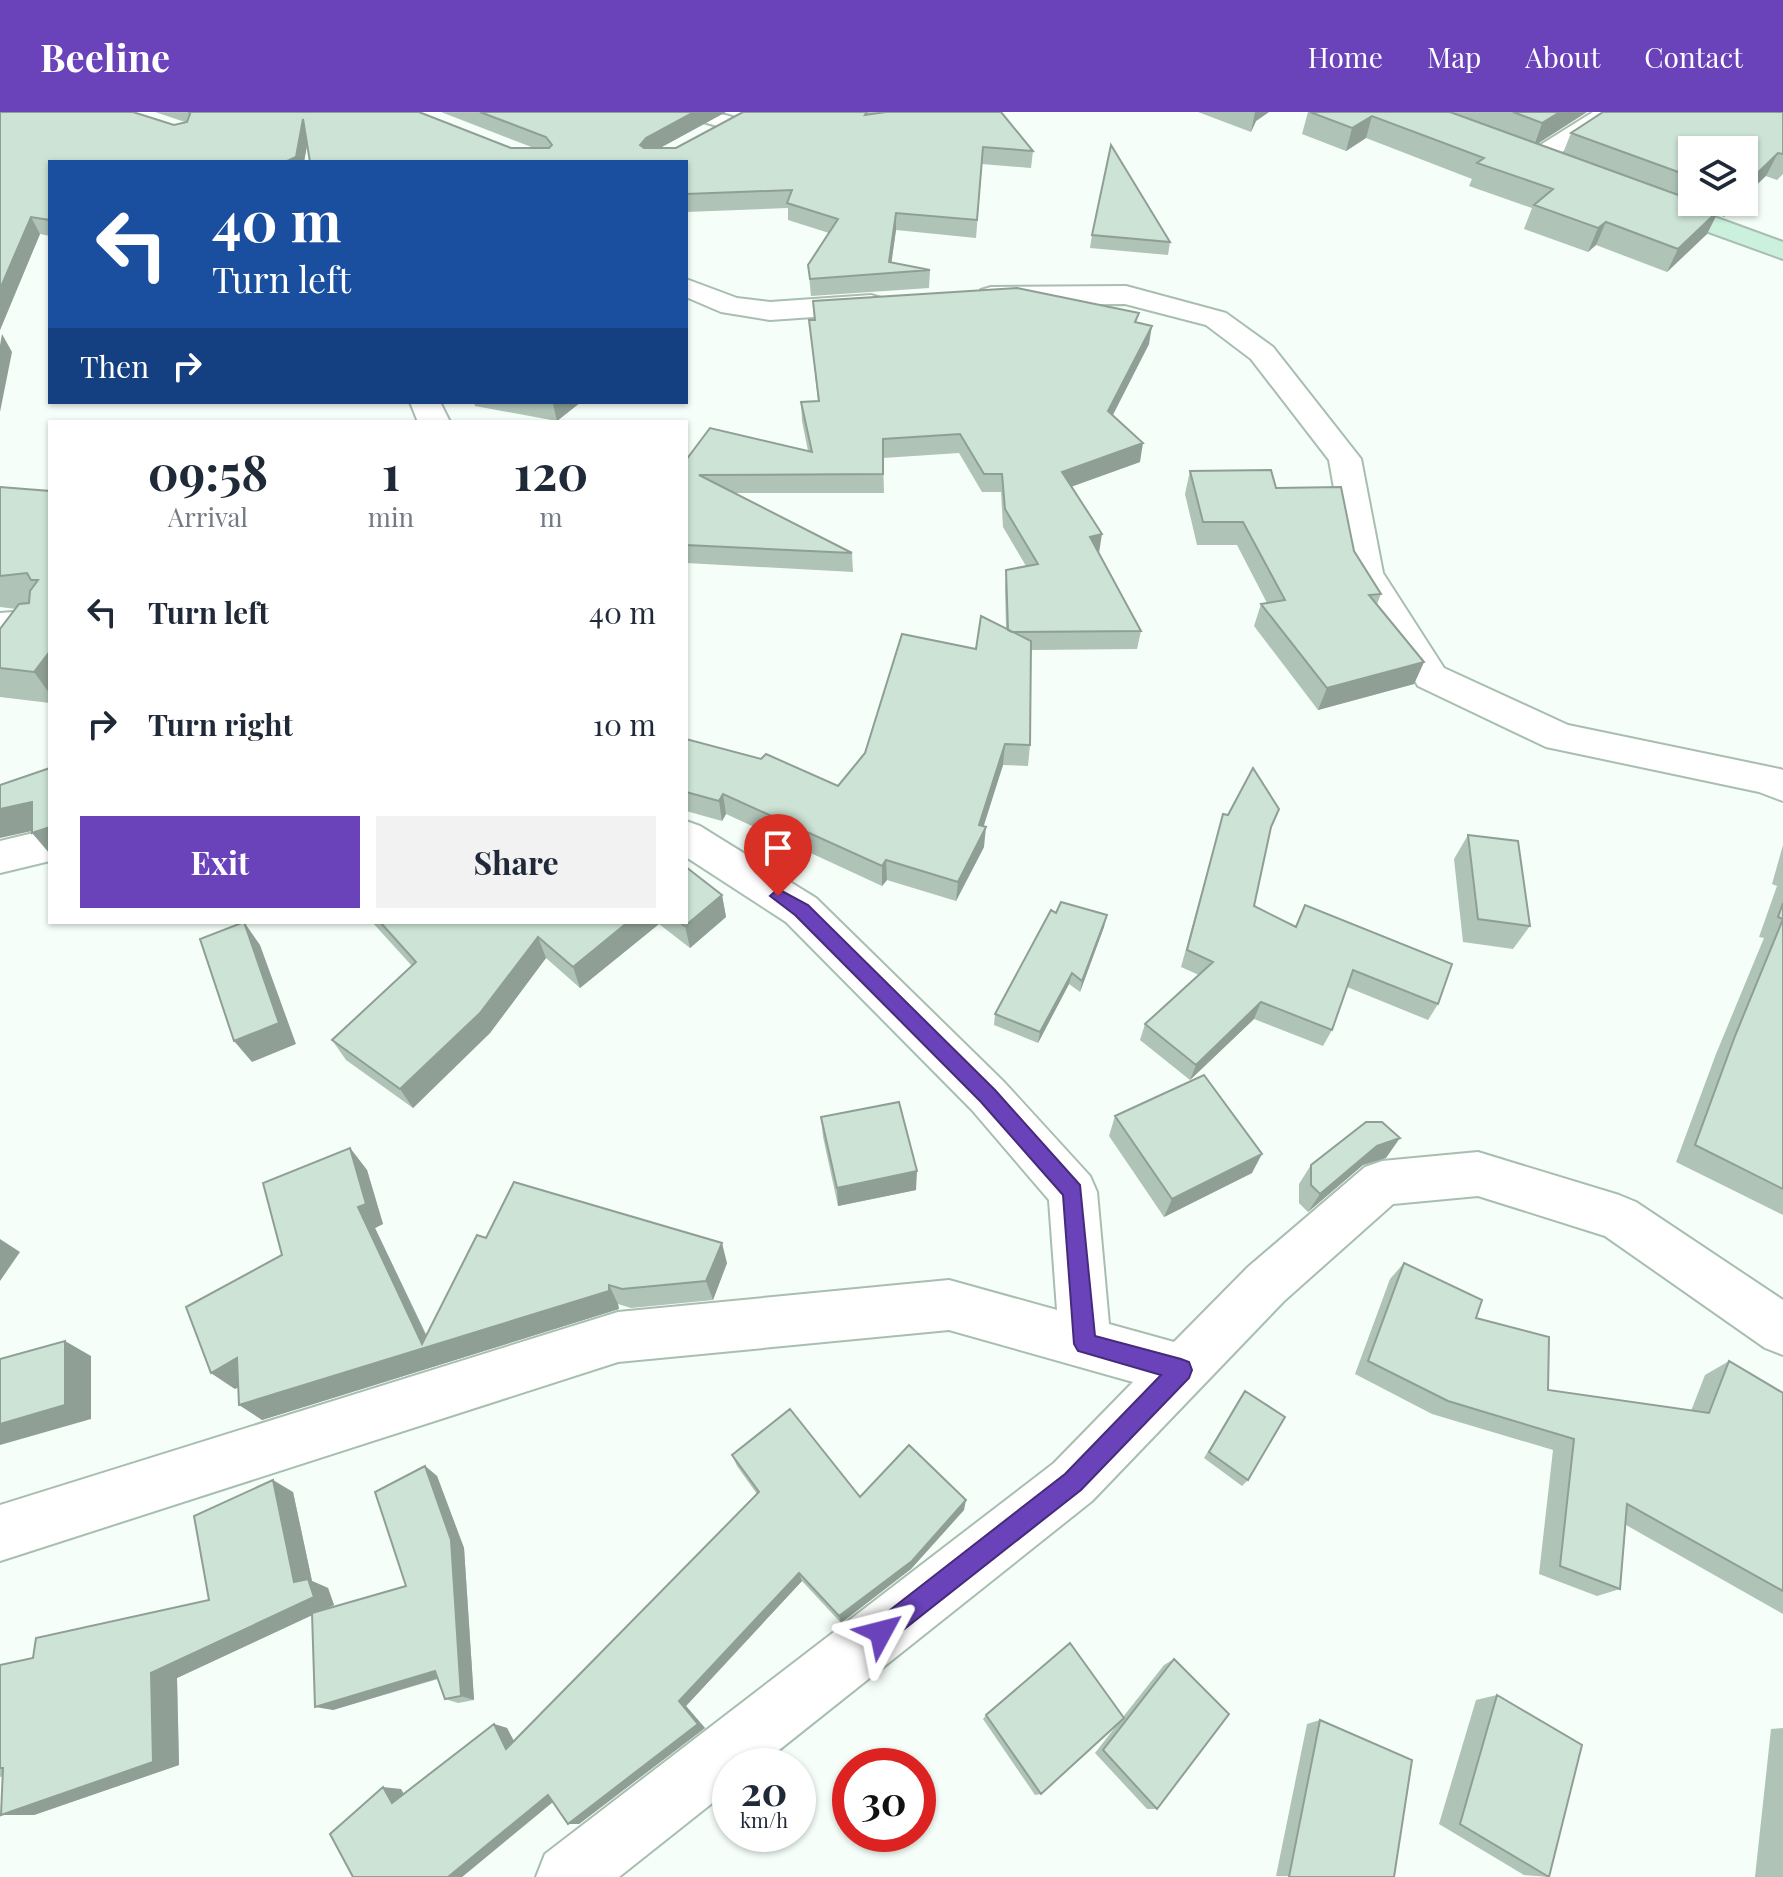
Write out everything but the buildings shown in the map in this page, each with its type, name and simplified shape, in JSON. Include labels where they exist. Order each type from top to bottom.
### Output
[{"type":"main road","points":[[1508,148],[1564,170]]},
{"type":"main road","points":[[1637,197],[1783,251]]},
{"type":"street","points":[[695,112],[741,118]]},
{"type":"street","points":[[1535,159],[1610,112]]},
{"type":"street","points":[[696,143],[741,118]]},
{"type":"street","points":[[688,288],[731,306],[770,311],[905,302]]},
{"type":"street","points":[[965,297],[1010,294],[1126,295],[1216,319],[1262,353],[1345,459],[1366,573],[1431,677],[1560,737],[1766,779],[1783,786]]},
{"type":"street","points":[[0,625],[48,621]]},
{"type":"street","points":[[688,838],[801,910],[988,1096],[1073,1192],[1085,1344]]},
{"type":"street","points":[[0,857],[48,845]]},
{"type":"street","points":[[568,1877],[1073,1482],[1266,1284],[1382,1183],[1478,1174],[1619,1218],[1783,1330]]},
{"type":"street","points":[[0,1533],[618,1337],[949,1305],[1181,1370]]},
{"type":"route","points":[[778,896],[801,910],[988,1096],[1073,1192],[1085,1344],[1181,1370],[1073,1482],[881,1632]]}]
